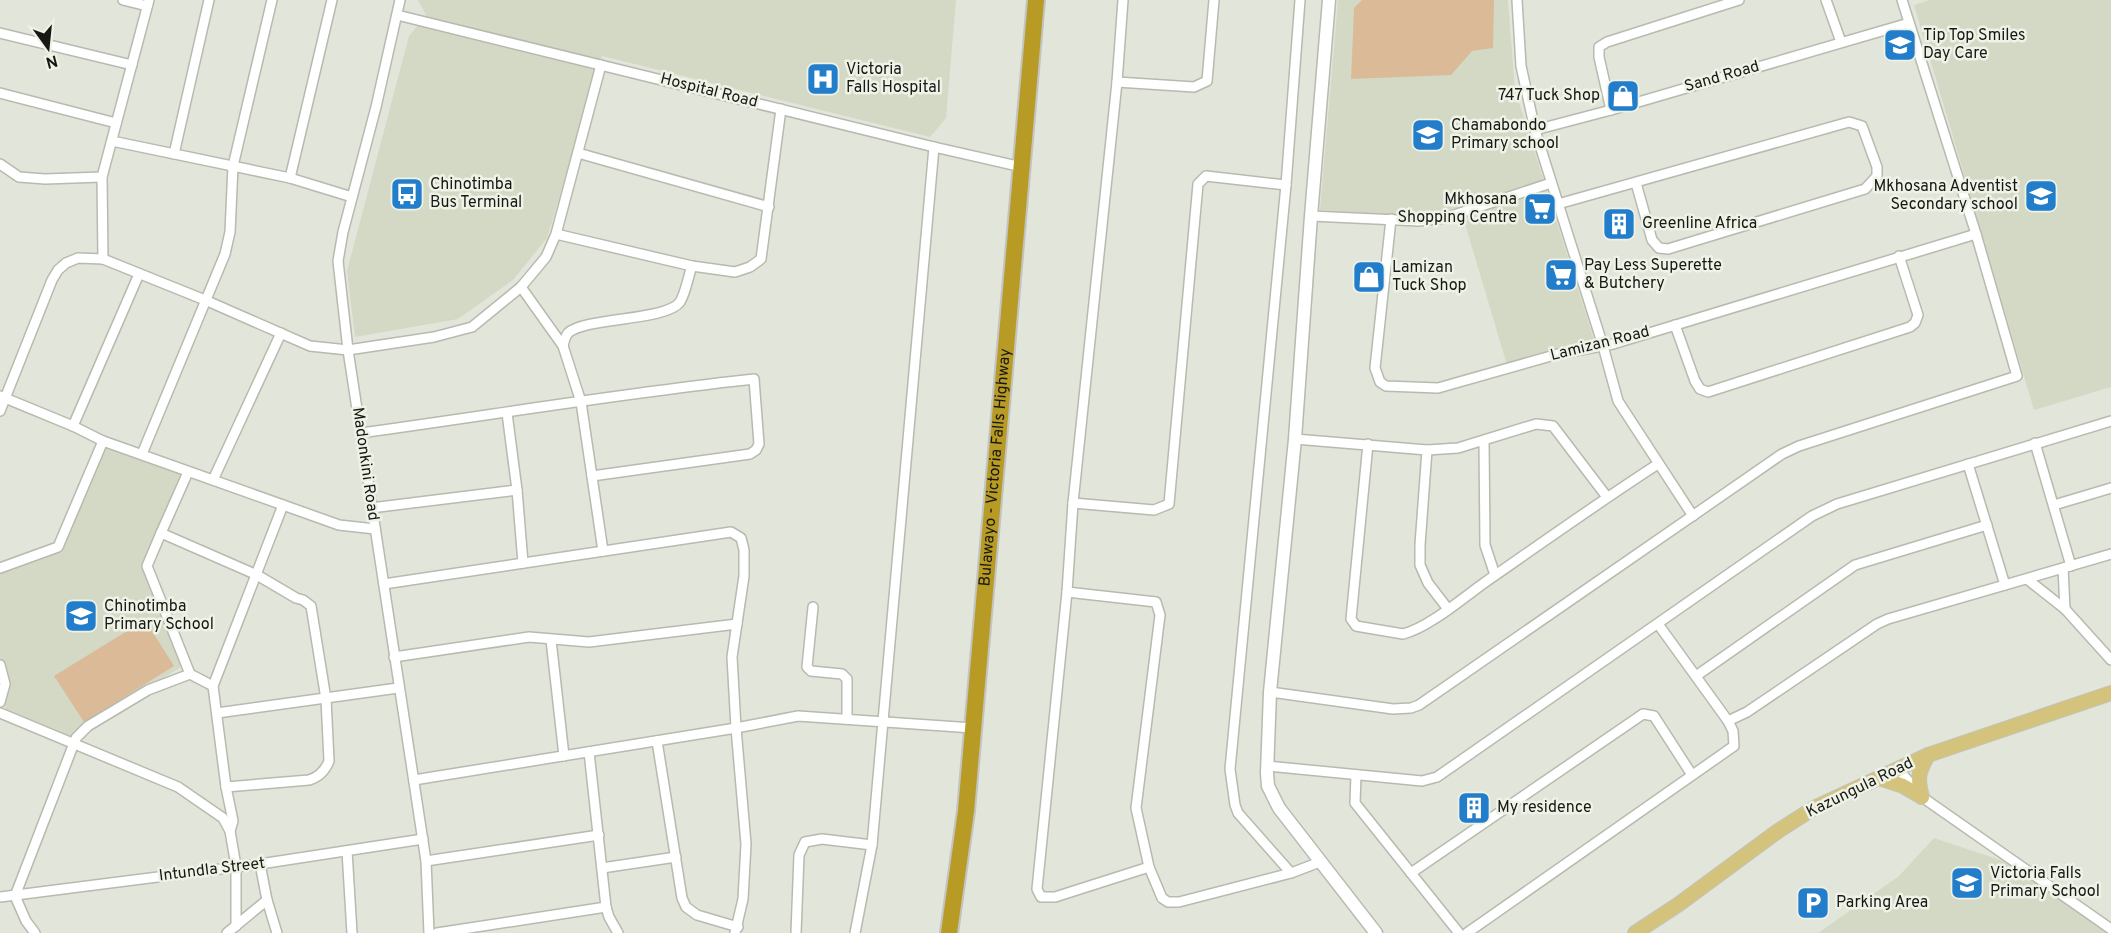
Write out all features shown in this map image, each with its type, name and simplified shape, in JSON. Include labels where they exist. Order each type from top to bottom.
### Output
[{"type":"highway","name":"Bulawayo - Victoria Falls Highway","points":[[949,933],[960,868],[1036,0]]},
{"type":"main road","name":"Kazungula Road","points":[[1635,933],[1814,808],[1928,755],[2111,693]]},
{"type":"main road","points":[[1922,797],[1918,778],[1928,755]]},
{"type":"main road","points":[[1879,778],[1903,786],[1922,797]]},
{"type":"street","points":[[103,259],[102,177],[148,3],[123,0]]},
{"type":"street","points":[[174,154],[209,0]]},
{"type":"street","points":[[142,454],[225,254],[230,232],[233,166],[272,0]]},
{"type":"street","points":[[290,178],[332,0]]},
{"type":"street","name":"Madonkini Road","points":[[400,0],[376,107],[343,232],[338,261],[348,350],[371,508],[426,861],[429,933]]},
{"type":"street","points":[[1123,0],[1118,82],[1073,503],[1067,592],[1037,889],[1041,897],[1055,897],[1149,867]]},
{"type":"street","points":[[1118,82],[1194,87],[1207,81],[1214,0]]},
{"type":"street","points":[[1291,873],[1238,813],[1230,770],[1286,185],[1300,0]]},
{"type":"street","points":[[1329,0],[1295,439],[1270,692],[1268,786],[1272,797],[1376,933]]},
{"type":"street","points":[[1517,0],[1521,66],[1535,130],[1618,401],[1694,516]]},
{"type":"street","points":[[1611,110],[1599,57],[1599,47],[1607,42],[1739,0]]},
{"type":"street","points":[[1826,0],[1841,42]]},
{"type":"street","points":[[1270,692],[1393,709],[1419,705],[1782,454],[1799,446],[2017,376],[1976,234],[1902,0]]},
{"type":"street","name":"Hospital Road","points":[[397,15],[1022,167]]},
{"type":"street","name":"Sand Road","points":[[1535,130],[1909,23]]},
{"type":"street","points":[[0,33],[132,65]]},
{"type":"street","points":[[0,411],[3,397],[58,270],[66,263],[78,258],[103,259],[206,300],[310,346],[348,350],[434,337],[472,327],[521,287],[546,257],[556,234],[600,65]]},
{"type":"street","points":[[0,93],[116,123]]},
{"type":"street","points":[[556,234],[692,266],[735,272],[756,264],[761,259],[781,109]]},
{"type":"street","points":[[1558,204],[1850,122],[1862,126],[1877,166],[1877,176],[1865,189],[1668,249],[1659,248],[1652,240],[1636,183]]},
{"type":"street","points":[[112,141],[290,178],[352,197]]},
{"type":"street","points":[[855,933],[872,845],[934,147]]},
{"type":"street","points":[[578,153],[769,207]]},
{"type":"street","points":[[0,164],[19,177],[51,179],[102,177]]},
{"type":"street","points":[[1073,503],[1155,510],[1169,504],[1198,184],[1206,176],[1286,185]]},
{"type":"street","points":[[1311,216],[1419,221],[1445,218],[1551,183]]},
{"type":"street","name":"Lamizan Road","points":[[1391,219],[1375,368],[1380,382],[1386,386],[1438,388],[1558,354],[1603,346],[1976,234]]},
{"type":"street","points":[[1676,325],[1695,381],[1700,389],[1708,392],[1910,327],[1915,323],[1917,315],[1899,256]]},
{"type":"street","points":[[563,346],[565,337],[576,328],[659,312],[675,306],[680,302],[692,266]]},
{"type":"street","points":[[73,426],[139,274]]},
{"type":"street","points":[[521,287],[563,346],[581,402],[603,551]]},
{"type":"street","points":[[213,480],[281,333]]},
{"type":"street","points":[[361,433],[679,387],[754,379],[759,436],[756,450],[750,454],[592,476]]},
{"type":"street","points":[[3,397],[103,441],[188,472],[339,525],[375,529]]},
{"type":"street","points":[[507,413],[523,563]]},
{"type":"street","points":[[1267,766],[1422,781],[1437,777],[1812,516],[1837,504],[2111,421]]},
{"type":"street","points":[[1295,439],[1427,450],[1458,448],[1536,424],[1553,426],[1607,497]]},
{"type":"street","points":[[0,568],[58,547],[103,441]]},
{"type":"street","points":[[1484,441],[1485,545],[1495,575]]},
{"type":"street","points":[[2035,443],[2054,505],[2067,567],[2065,609]]},
{"type":"street","points":[[1368,444],[1351,613],[1353,623],[1360,627],[1403,634],[1418,628],[1448,609],[1607,497],[1658,464]]},
{"type":"street","points":[[1427,450],[1420,565],[1428,583],[1448,609]]},
{"type":"street","points":[[1968,464],[2005,585]]},
{"type":"street","points":[[188,472],[147,566],[190,674],[213,686]]},
{"type":"street","points":[[2054,505],[2111,488]]},
{"type":"street","points":[[371,508],[517,490]]},
{"type":"street","points":[[230,831],[233,821],[226,787],[213,686],[283,505]]},
{"type":"street","points":[[1695,676],[1855,565],[1987,525]]},
{"type":"street","points":[[384,584],[731,532],[741,538],[744,550],[744,576],[732,657],[746,844],[743,899],[736,930],[697,915],[686,907],[682,898],[657,741]]},
{"type":"street","points":[[160,533],[257,575],[310,606],[326,699],[329,761],[322,773],[309,780],[226,787]]},
{"type":"street","points":[[1728,722],[1747,712],[1877,624],[1888,619],[2111,554]]},
{"type":"street","points":[[2027,579],[2065,609],[2111,660]]},
{"type":"street","points":[[1067,592],[1156,602],[1158,608],[1160,615],[1136,808],[1149,867],[1162,898],[1168,902],[1179,902],[1291,873],[1320,862]]},
{"type":"street","points":[[813,607],[807,668],[811,671],[842,674],[847,679],[847,718]]},
{"type":"street","points":[[394,657],[529,637],[589,642],[737,624]]},
{"type":"street","points":[[1467,933],[1734,746],[1733,731],[1728,722],[1658,624]]},
{"type":"street","points":[[551,640],[564,756]]},
{"type":"street","points":[[0,665],[5,684],[0,702]]},
{"type":"street","points":[[35,933],[26,921],[15,896],[80,733],[148,690],[190,674]]},
{"type":"street","points":[[217,713],[398,688]]},
{"type":"street","points":[[0,713],[178,787],[223,818],[230,831],[236,866],[236,926]]},
{"type":"street","points":[[1411,873],[1642,714],[1654,716],[1692,775]]},
{"type":"street","points":[[414,780],[798,716],[973,728]]},
{"type":"street","points":[[589,752],[606,907],[618,933]]},
{"type":"street","points":[[1898,769],[1922,797],[2111,929]]},
{"type":"street","points":[[1356,774],[1355,803],[1458,933]]},
{"type":"street","points":[[426,861],[599,835]]},
{"type":"street","name":"Intundla Street","points":[[0,897],[260,864],[423,839]]},
{"type":"street","points":[[796,933],[799,855],[805,842],[822,839],[872,845]]},
{"type":"street","points":[[347,851],[352,933]]},
{"type":"street","points":[[602,868],[676,857]]},
{"type":"street","points":[[260,864],[267,900],[277,933]]},
{"type":"street","points":[[227,933],[267,900]]},
{"type":"street","points":[[437,933],[507,928],[606,907]]},
{"type":"shaded area","points":[[418,0],[956,0],[946,118],[930,137],[602,56],[547,238],[513,280],[458,319],[355,337],[347,271],[409,36],[426,15]]},
{"type":"shaded area","name":"Chamabondo Primary school","points":[[1338,0],[1508,0],[1515,90],[1594,340],[1507,365],[1460,207],[1417,217],[1320,210]]},
{"type":"shaded area","points":[[1362,0],[1494,0],[1493,48],[1472,51],[1451,75],[1351,79],[1354,8]]},
{"type":"shaded area","name":"Mkhosana Adventist Secondary school","points":[[1930,0],[2111,0],[2111,387],[2034,410],[1914,5]]},
{"type":"shaded area","name":"Tip Top Smiles Day Care","points":[[1906,31],[1913,57],[1896,62],[1887,34]]},
{"type":"shaded area","name":"Chinotimba Primary School","points":[[103,441],[182,469],[143,567],[181,667],[78,731],[72,738],[6,712],[0,665],[0,568],[53,549]]},
{"type":"shaded area","points":[[145,620],[174,666],[84,722],[54,676]]},
{"type":"shaded area","name":"Victoria Falls Primary School","points":[[1934,838],[2003,861],[2027,873],[2111,933],[1818,933],[1899,876]]},
{"type":"place","name":"Tip Top Smiles Day Care","points":[[1900,45]]},
{"type":"place","name":"Victoria Falls Hospital","points":[[823,79]]},
{"type":"place","name":"747 Tuck Shop","points":[[1623,96]]},
{"type":"place","name":"Chamabondo Primary school","points":[[1428,135]]},
{"type":"place","name":"Chinotimba Bus Terminal","points":[[407,194]]},
{"type":"place","name":"Mkhosana Adventist Secondary school","points":[[2041,196]]},
{"type":"place","name":"Mkhosana Shopping Centre","points":[[1540,209]]},
{"type":"place","name":"Greenline Africa","points":[[1619,224]]},
{"type":"place","name":"Pay Less Superette & Butchery","points":[[1561,275]]},
{"type":"place","name":"Lamizan Tuck Shop","points":[[1369,277]]},
{"type":"place","name":"Chinotimba Primary School","points":[[81,616]]},
{"type":"place","name":"My residence","points":[[1474,808]]},
{"type":"place","name":"Victoria Falls Primary School","points":[[1967,883]]},
{"type":"place","name":"Parking Area","points":[[1813,903]]}]
